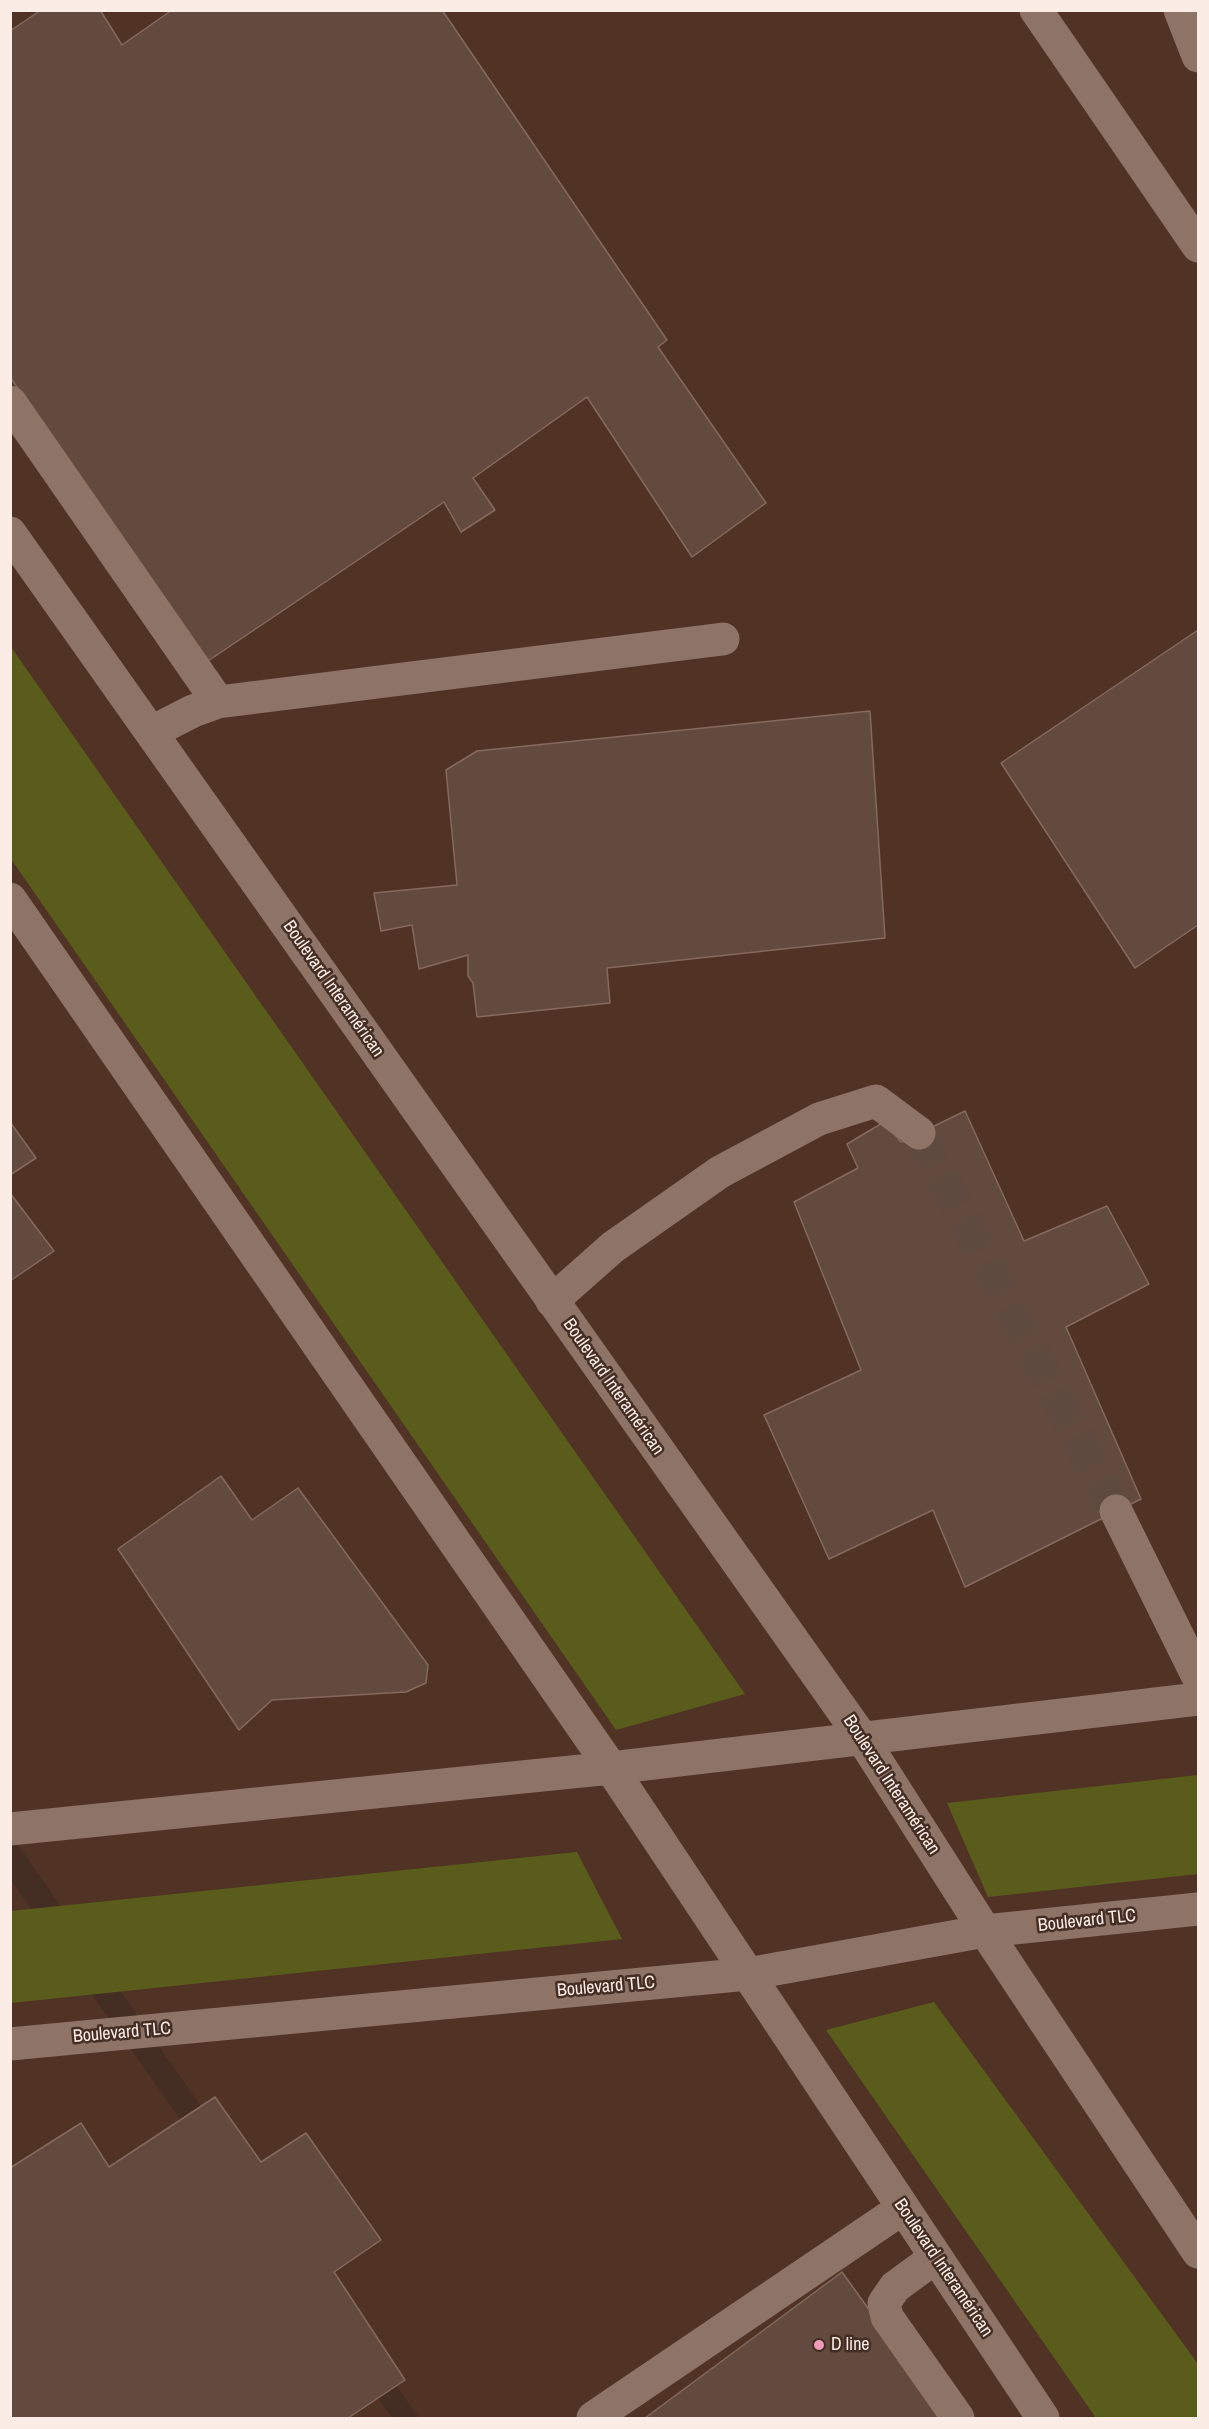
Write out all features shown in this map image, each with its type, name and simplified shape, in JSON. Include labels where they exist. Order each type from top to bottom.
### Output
[{"type":"street","points":[[1036,10],[1198,246]]},
{"type":"street","points":[[1180,10],[1198,56]]},
{"type":"street","points":[[10,402],[218,702]]},
{"type":"street","name":"Boulevard Interamérican","points":[[10,534],[862,1738],[985,1931],[1198,2252]]},
{"type":"street","points":[[152,732],[193,711],[218,702],[723,639]]},
{"type":"street","name":"Boulevard Interamérican","points":[[10,899],[612,1768],[1043,2418]]},
{"type":"street","points":[[552,1301],[613,1247],[720,1172],[819,1119],[876,1101],[919,1133]]},
{"type":"street","points":[[1116,1511],[1198,1677]]},
{"type":"street","points":[[10,1829],[612,1768],[1198,1699]]},
{"type":"street","name":"Boulevard TLC","points":[[10,2044],[748,1974],[985,1931],[1198,1909]]},
{"type":"street","points":[[593,2418],[903,2208]]},
{"type":"street","points":[[936,2257],[895,2287],[884,2303],[887,2317],[958,2418]]},
{"type":"shaded area","points":[[10,11],[1198,11],[1198,2418],[419,2418],[11,1835]]},
{"type":"shaded area","points":[[10,647],[745,1694],[616,1730],[11,859]]},
{"type":"shaded area","points":[[1198,1775],[1198,1874],[988,1897],[947,1803]]},
{"type":"shaded area","points":[[577,1852],[622,1939],[11,2003],[11,1911]]},
{"type":"shaded area","points":[[11,1880],[392,2418],[11,2418]]},
{"type":"shaded area","points":[[934,2002],[1198,2364],[1198,2418],[1096,2418],[826,2030]]},
{"type":"building","points":[[41,10],[100,10],[122,45],[172,10],[442,10],[667,340],[658,347],[766,503],[692,557],[587,397],[473,478],[495,510],[461,532],[444,502],[205,663],[10,377],[10,31]]},
{"type":"building","points":[[1198,630],[1198,925],[1135,968],[1001,763]]},
{"type":"building","points":[[870,711],[885,938],[607,968],[610,1003],[477,1017],[473,983],[468,976],[468,955],[419,969],[412,925],[381,931],[374,893],[457,885],[446,770],[477,751]]},
{"type":"building","points":[[965,1111],[1024,1241],[1107,1206],[1149,1284],[1066,1327],[1141,1499],[965,1587],[933,1510],[829,1559],[764,1415],[861,1370],[794,1202],[858,1168],[847,1144],[884,1122],[901,1142]]},
{"type":"building","points":[[10,1122],[36,1158],[10,1175]]},
{"type":"building","points":[[10,1193],[54,1251],[10,1281]]},
{"type":"building","points":[[221,1476],[252,1520],[298,1488],[428,1665],[426,1683],[406,1692],[272,1700],[239,1730],[118,1549]]},
{"type":"building","points":[[215,2097],[261,2162],[306,2133],[381,2240],[334,2272],[405,2380],[348,2418],[10,2418],[10,2168],[81,2123],[109,2167]]},
{"type":"building","name":"D line","points":[[842,2272],[947,2418],[645,2418]]},
{"type":"tunnel","points":[[919,1133],[1116,1511]]},
{"type":"place","name":"D line","points":[[819,2345]]}]
